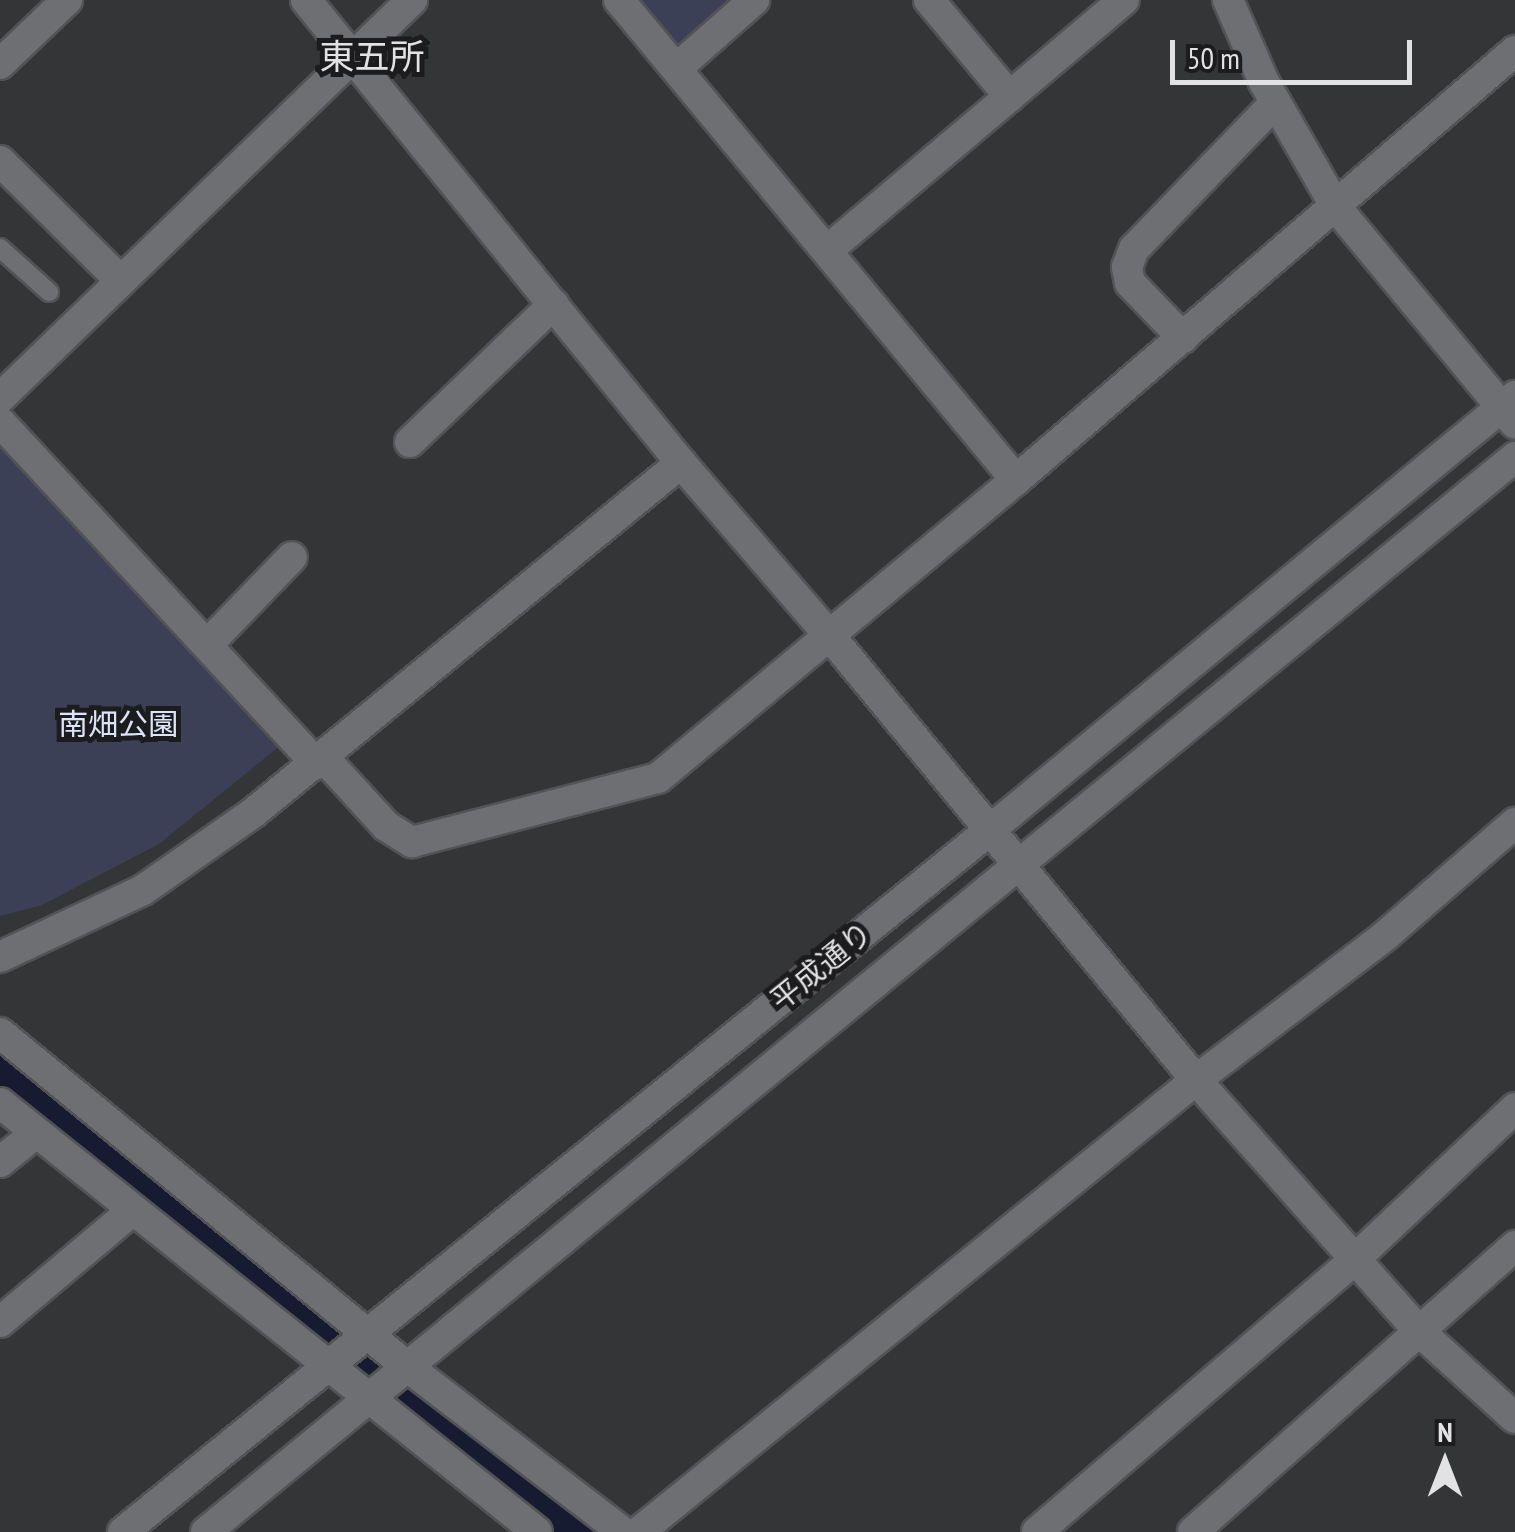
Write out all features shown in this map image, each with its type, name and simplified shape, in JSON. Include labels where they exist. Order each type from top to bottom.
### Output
[{"type":"street","points":[[0,64],[67,0]]},
{"type":"street","points":[[306,0],[354,54],[681,463],[830,636],[1196,1080],[1420,1332],[1515,1418]]},
{"type":"street","points":[[0,398],[412,0]]},
{"type":"street","points":[[618,0],[829,249],[1016,480]]},
{"type":"street","points":[[676,68],[754,0]]},
{"type":"street","points":[[928,0],[1010,96]]},
{"type":"street","points":[[829,249],[1124,0]]},
{"type":"street","points":[[1228,0],[1276,102],[1336,207],[1510,408]]},
{"type":"street","points":[[0,422],[207,645],[386,826],[412,842],[658,778],[1016,480],[1515,51]]},
{"type":"street","points":[[1182,338],[1130,283],[1127,267],[1134,249],[1276,102]]},
{"type":"street","points":[[0,161],[119,279]]},
{"type":"street","points":[[410,442],[554,304]]},
{"type":"street","name":"平成通り","points":[[122,1532],[1510,408]]},
{"type":"street","name":"平成通り","points":[[206,1532],[1021,867],[1515,457]]},
{"type":"street","points":[[0,956],[143,890],[321,761],[681,463]]},
{"type":"street","points":[[207,645],[292,558]]},
{"type":"street","points":[[639,1532],[1196,1080],[1386,935],[1515,822]]},
{"type":"street","points":[[0,1034],[409,1368],[624,1532]]},
{"type":"street","points":[[0,1103],[537,1532]]},
{"type":"street","points":[[1037,1532],[1355,1258],[1515,1108]]},
{"type":"street","points":[[0,1162],[36,1133]]},
{"type":"street","points":[[0,1322],[134,1210]]},
{"type":"street","points":[[1194,1532],[1515,1246]]},
{"type":"lane","points":[[0,248],[49,292]]},
{"type":"green space","points":[[619,0],[754,0],[677,68]]},
{"type":"green space","name":"南畑公園","points":[[0,422],[292,736],[159,844],[42,905],[0,916]]},
{"type":"waterway","points":[[0,1061],[592,1532]]},
{"type":"district","name":"東五所","points":[[372,56]]}]
